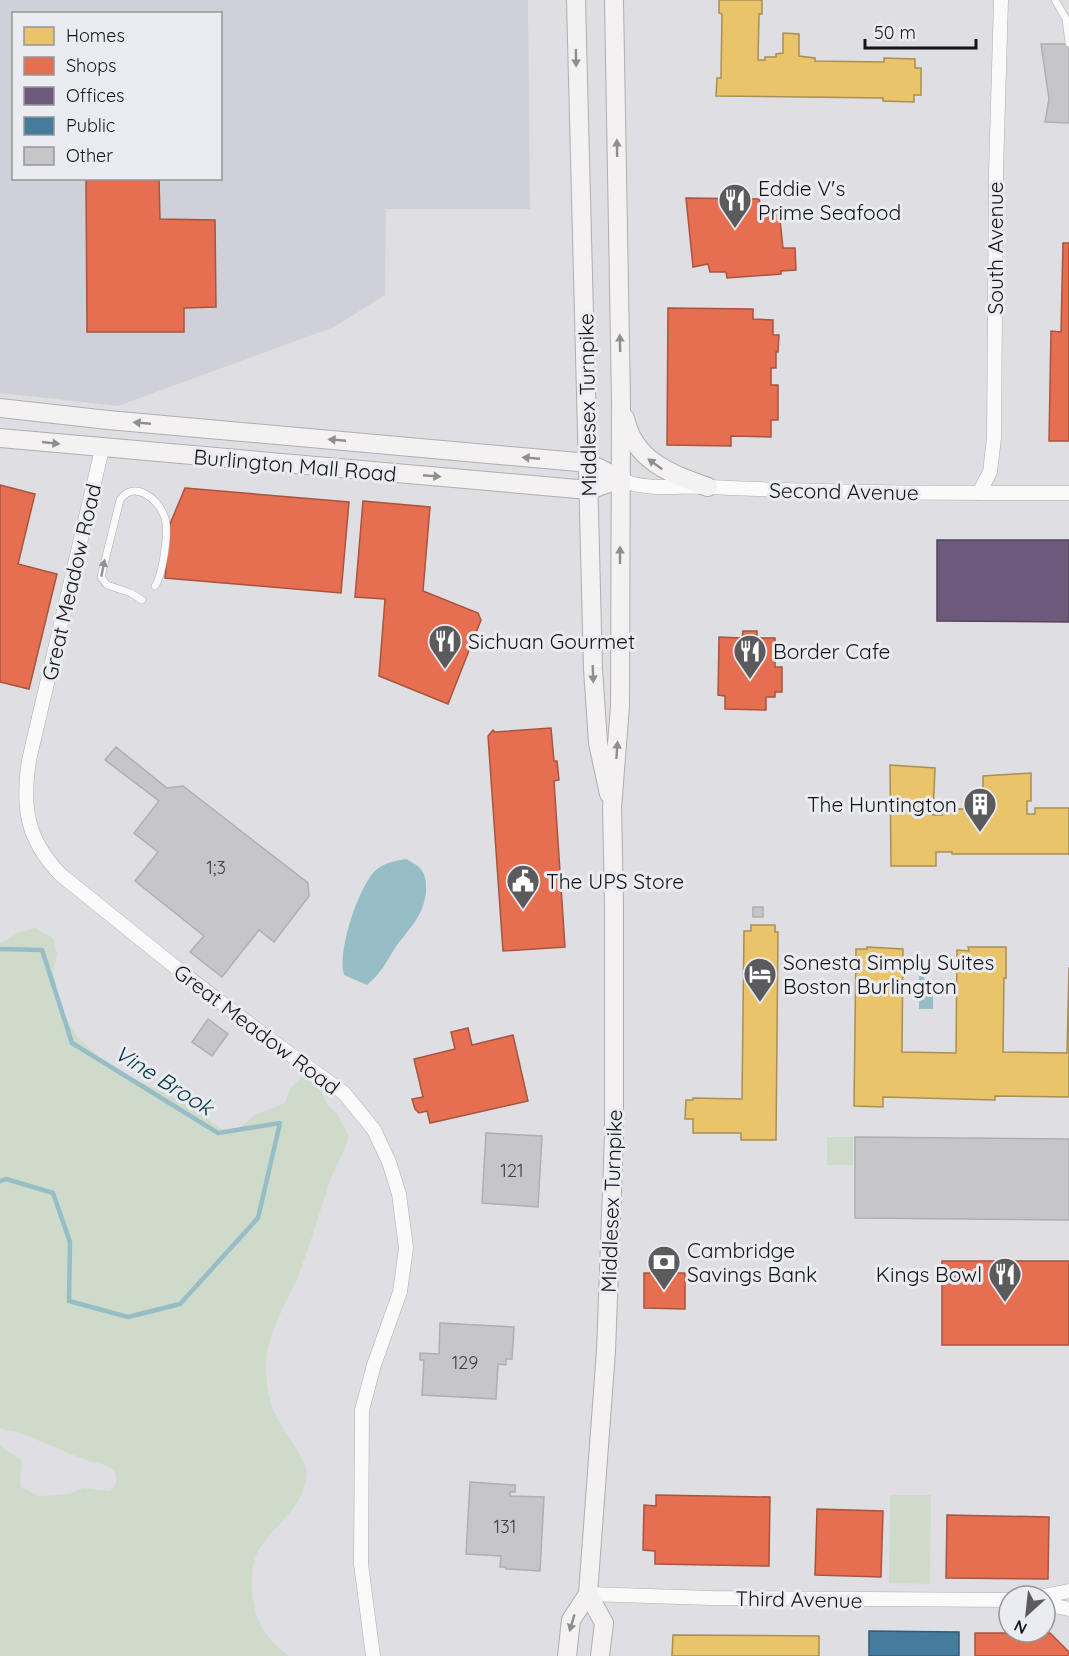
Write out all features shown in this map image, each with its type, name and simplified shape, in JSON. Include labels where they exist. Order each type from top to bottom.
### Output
[{"type":"main road","name":"Middlesex Turnpike","points":[[576,0],[576,80],[595,712],[603,771],[612,808]]},
{"type":"main road","name":"Middlesex Turnpike","points":[[567,1656],[571,1620],[588,1594],[606,1351],[614,1123],[612,808],[620,706],[621,402],[614,0]]},
{"type":"main road","points":[[621,402],[626,424],[642,453],[658,467],[708,487]]},
{"type":"main road","name":"Burlington Mall Road","points":[[0,408],[108,420],[589,463]]},
{"type":"main road","points":[[102,449],[108,420]]},
{"type":"main road","name":"Burlington Mall Road","points":[[0,438],[102,449],[590,490]]},
{"type":"main road","points":[[589,463],[620,479]]},
{"type":"main road","points":[[590,490],[620,479]]},
{"type":"main road","points":[[588,1594],[604,1623],[600,1656]]},
{"type":"street","name":"South Avenue","points":[[979,493],[990,472],[994,438],[1000,0]]},
{"type":"street","name":"Great Meadow Road","points":[[102,449],[28,760],[25,789],[28,822],[48,861],[73,886],[265,1036],[344,1093],[364,1116],[382,1145],[399,1194],[406,1248],[400,1292],[374,1365],[362,1410],[361,1564],[373,1656]]},
{"type":"street","name":"Second Avenue","points":[[620,479],[634,486],[771,491],[1069,493]]},
{"type":"street","points":[[1069,1592],[1069,1608]]},
{"type":"street","name":"Third Avenue","points":[[588,1594],[711,1598],[997,1600]]},
{"type":"lane","points":[[1055,0],[1066,19],[1069,43]]},
{"type":"lane","points":[[142,600],[131,593],[106,585],[101,577],[120,500],[132,491],[147,494],[165,518],[166,529],[160,577],[154,586]]},
{"type":"shaded area","points":[[0,0],[528,0],[530,209],[386,209],[385,295],[334,327],[118,406],[0,393]]},
{"type":"green space","points":[[35,928],[53,938],[57,954],[53,970],[65,1016],[76,1035],[99,1058],[128,1076],[169,1095],[224,1131],[241,1127],[254,1115],[285,1103],[290,1089],[302,1077],[319,1087],[325,1101],[337,1114],[349,1136],[328,1186],[303,1263],[272,1333],[267,1357],[267,1385],[273,1410],[303,1461],[307,1473],[305,1486],[295,1506],[258,1552],[253,1570],[252,1595],[260,1624],[265,1633],[289,1656],[0,1656],[0,1446],[20,1459],[22,1464],[21,1487],[39,1496],[70,1494],[83,1488],[110,1491],[116,1482],[114,1470],[102,1464],[90,1462],[18,1432],[0,1429],[0,943],[20,932]]},
{"type":"green space","points":[[827,1137],[853,1137],[853,1165],[827,1165]]},
{"type":"green space","points":[[890,1495],[931,1495],[930,1584],[889,1583]]},
{"type":"water","points":[[406,859],[420,868],[424,875],[426,892],[422,909],[380,972],[367,985],[344,975],[343,952],[350,922],[361,894],[373,873],[384,865]]},
{"type":"water","points":[[919,976],[924,976],[925,983],[933,983],[933,1009],[919,1009]]},
{"type":"building: Homes","points":[[719,0],[762,0],[762,14],[759,14],[758,60],[765,60],[765,57],[776,57],[776,54],[783,53],[783,33],[799,34],[799,56],[815,58],[815,61],[884,62],[884,58],[915,59],[915,68],[921,68],[921,95],[914,95],[914,102],[883,101],[883,98],[716,96],[717,78],[721,78],[722,14],[719,13]]},
{"type":"building: Homes","name":"The Huntington","points":[[890,765],[935,768],[933,815],[942,815],[942,809],[979,809],[979,815],[987,814],[987,802],[983,802],[983,776],[1031,773],[1031,801],[1027,801],[1027,814],[1035,814],[1035,808],[1069,808],[1069,854],[936,852],[936,866],[891,866]]},
{"type":"building: Homes","name":"Sonesta Simply Suites Boston Burlington","points":[[751,925],[775,925],[775,932],[778,932],[776,1140],[741,1140],[741,1133],[693,1133],[693,1119],[685,1119],[686,1100],[693,1100],[693,1098],[742,1099],[744,931],[751,931]]},
{"type":"building: Homes","points":[[867,947],[903,949],[902,1052],[956,1053],[957,950],[969,951],[968,947],[1006,947],[1003,1052],[1067,1053],[1069,967],[1069,1097],[995,1096],[995,1100],[883,1097],[883,1107],[854,1106],[856,949],[867,949]]},
{"type":"building: Homes","points":[[673,1635],[819,1636],[819,1656],[672,1656]]},
{"type":"building: Shops","points":[[86,180],[159,180],[160,219],[215,220],[216,307],[184,308],[184,332],[87,332]]},
{"type":"building: Shops","name":"Eddie V's Prime Seafood","points":[[686,198],[759,199],[762,211],[779,211],[783,248],[795,248],[796,270],[781,271],[781,274],[727,278],[726,272],[710,272],[708,264],[693,267]]},
{"type":"building: Shops","points":[[1063,243],[1069,243],[1069,441],[1049,441],[1051,331],[1061,332]]},
{"type":"building: Shops","points":[[668,308],[753,309],[753,319],[773,320],[773,335],[779,335],[776,368],[771,368],[771,385],[778,385],[778,420],[771,420],[771,437],[731,436],[731,446],[667,445]]},
{"type":"building: Shops","points":[[0,485],[35,494],[18,564],[57,574],[29,689],[0,682]]},
{"type":"building: Shops","points":[[185,488],[349,502],[341,593],[165,578],[170,524]]},
{"type":"building: Shops","points":[[363,501],[430,507],[423,591],[478,613],[481,620],[448,704],[379,676],[385,599],[355,597]]},
{"type":"building: Shops","name":"Border Cafe","points":[[743,631],[757,631],[757,638],[775,638],[775,667],[782,667],[782,692],[775,692],[775,697],[766,697],[766,710],[725,709],[725,696],[718,695],[719,637],[742,638]]},
{"type":"building: Shops","points":[[551,728],[554,761],[557,761],[559,780],[554,781],[565,947],[503,951],[488,736],[493,730],[495,732]]},
{"type":"building: Shops","points":[[468,1028],[472,1045],[513,1035],[528,1101],[430,1123],[427,1111],[419,1113],[412,1099],[423,1097],[414,1059],[455,1049],[451,1032]]},
{"type":"building: Shops","name":"Kings Bowl","points":[[942,1261],[1069,1261],[1069,1345],[942,1345]]},
{"type":"building: Shops","name":"Cambridge Savings Bank","points":[[644,1273],[685,1273],[685,1309],[644,1308]]},
{"type":"building: Shops","points":[[656,1495],[770,1497],[769,1566],[655,1564],[655,1551],[643,1550],[644,1505],[656,1506]]},
{"type":"building: Shops","points":[[817,1509],[883,1511],[881,1577],[815,1575]]},
{"type":"building: Shops","points":[[947,1515],[1049,1517],[1048,1579],[946,1578]]},
{"type":"building: Shops","points":[[975,1633],[997,1633],[997,1644],[1057,1644],[1057,1640],[1069,1652],[1069,1656],[975,1656]]},
{"type":"building: Offices","points":[[937,540],[1069,540],[1069,622],[937,621]]},
{"type":"building: Public","points":[[869,1631],[959,1632],[959,1656],[869,1656]]},
{"type":"building: Other","points":[[1041,44],[1069,44],[1069,123],[1045,122],[1049,99]]},
{"type":"building: Other","points":[[116,747],[167,788],[183,786],[308,883],[309,896],[274,942],[259,930],[222,977],[190,952],[204,936],[135,881],[158,852],[134,833],[159,801],[105,760]]},
{"type":"building: Other","points":[[753,907],[763,907],[763,917],[753,917]]},
{"type":"building: Other","points":[[208,1019],[228,1034],[212,1056],[192,1042]]},
{"type":"building: Other","points":[[486,1133],[542,1136],[538,1207],[482,1203]]},
{"type":"building: Other","points":[[855,1137],[1069,1139],[1069,1220],[855,1218]]},
{"type":"building: Other","points":[[440,1323],[514,1327],[512,1359],[506,1359],[506,1365],[498,1364],[496,1399],[422,1395],[424,1360],[420,1360],[420,1353],[439,1354]]},
{"type":"building: Other","points":[[470,1482],[515,1485],[515,1492],[510,1492],[510,1496],[544,1497],[540,1571],[500,1567],[501,1556],[466,1554]]},
{"type":"waterway","name":"Vine Brook","points":[[0,949],[42,950],[72,1043],[218,1133],[280,1123],[258,1218],[180,1304],[128,1317],[69,1301],[70,1242],[53,1193],[6,1179],[0,1181]]},
{"type":"place","name":"Eddie V's Prime Seafood","points":[[735,229]]},
{"type":"place","name":"Sichuan Gourmet","points":[[445,670]]},
{"type":"place","name":"Border Cafe","points":[[750,680]]},
{"type":"place","name":"The Huntington","points":[[980,833]]},
{"type":"place","name":"The UPS Store","points":[[523,910]]},
{"type":"place","name":"Sonesta Simply Suites Boston Burlington","points":[[760,1003]]},
{"type":"place","name":"Cambridge Savings Bank","points":[[664,1291]]},
{"type":"place","name":"Kings Bowl","points":[[1005,1303]]}]
